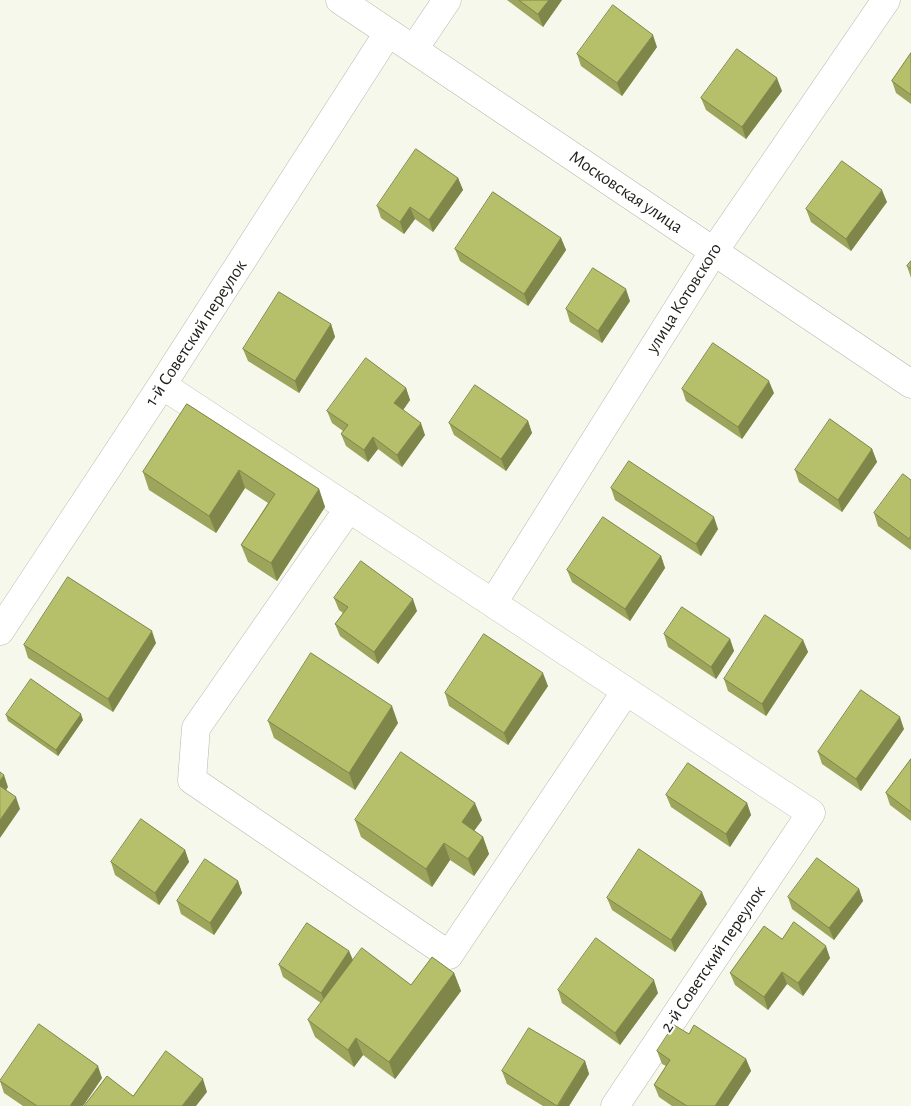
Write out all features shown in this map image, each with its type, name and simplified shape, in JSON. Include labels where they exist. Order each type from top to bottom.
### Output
[{"type":"street","name":"Московская улица","points":[[340,0],[911,384]]},
{"type":"street","points":[[414,49],[447,0]]},
{"type":"street","name":"улица Котовского","points":[[493,603],[714,251],[886,0]]},
{"type":"street","name":"1-й Советский переулок","points":[[0,631],[162,385],[388,33]]},
{"type":"street","points":[[162,385],[626,691],[449,955],[192,780],[196,728],[348,508]]},
{"type":"street","name":"2-й Советский переулок","points":[[615,1106],[811,813],[626,691]]},
{"type":"building","points":[[519,0],[549,0],[538,14]]},
{"type":"building","points":[[613,5],[653,35],[617,83],[577,54]]},
{"type":"building","points":[[737,49],[777,78],[742,127],[701,98]]},
{"type":"building","points":[[911,53],[911,95],[892,81]]},
{"type":"building","points":[[416,149],[458,178],[429,220],[410,207],[400,222],[377,206]]},
{"type":"building","points":[[842,161],[882,190],[846,239],[806,209]]},
{"type":"building","points":[[493,192],[561,238],[524,294],[455,249]]},
{"type":"building","points":[[911,261],[911,269],[907,266]]},
{"type":"building","points":[[593,268],[626,289],[598,331],[566,309]]},
{"type":"building","points":[[279,292],[331,324],[295,381],[243,349]]},
{"type":"building","points":[[713,343],[769,381],[738,427],[682,389]]},
{"type":"building","points":[[366,358],[406,388],[394,403],[421,423],[397,455],[373,437],[364,450],[341,434],[348,425],[327,411]]},
{"type":"building","points":[[475,385],[528,421],[501,459],[449,423]]},
{"type":"building","points":[[187,404],[319,489],[271,563],[241,545],[275,494],[239,470],[209,516],[143,472]]},
{"type":"building","points":[[830,419],[872,449],[838,500],[795,470]]},
{"type":"building","points":[[629,461],[714,517],[696,544],[611,488]]},
{"type":"building","points":[[903,474],[911,480],[911,536],[909,539],[874,513]]},
{"type":"building","points":[[603,517],[661,556],[625,609],[567,570]]},
{"type":"building","points":[[361,561],[413,599],[374,652],[335,624],[348,607],[334,598]]},
{"type":"building","points":[[68,577],[152,631],[108,699],[24,645]]},
{"type":"building","points":[[682,607],[730,639],[711,667],[664,634]]},
{"type":"building","points":[[765,615],[803,640],[762,704],[724,679]]},
{"type":"building","points":[[484,634],[543,673],[504,733],[445,693]]},
{"type":"building","points":[[311,653],[392,706],[349,773],[268,721]]},
{"type":"building","points":[[31,679],[81,714],[56,750],[6,715]]},
{"type":"building","points":[[861,690],[900,717],[856,779],[818,752]]},
{"type":"building","points":[[401,752],[475,803],[462,822],[483,837],[468,859],[444,843],[426,869],[355,820]]},
{"type":"building","points":[[911,759],[911,812],[886,793]]},
{"type":"building","points":[[688,763],[747,803],[726,834],[666,795]]},
{"type":"building","points":[[0,772],[4,775],[0,781]]},
{"type":"building","points":[[0,786],[16,797],[0,820]]},
{"type":"building","points":[[141,819],[185,850],[155,893],[111,862]]},
{"type":"building","points":[[639,849],[702,892],[671,940],[607,898]]},
{"type":"building","points":[[817,858],[859,889],[829,928],[788,897]]},
{"type":"building","points":[[205,859],[238,881],[210,923],[177,901]]},
{"type":"building","points":[[794,922],[826,946],[798,983],[782,972],[764,997],[730,973],[764,926],[782,939]]},
{"type":"building","points":[[307,923],[349,951],[321,993],[279,965]]},
{"type":"building","points":[[596,938],[654,980],[615,1033],[558,990]]},
{"type":"building","points":[[362,948],[411,985],[432,957],[454,973],[389,1062],[356,1038],[348,1050],[308,1020]]},
{"type":"building","points":[[39,1024],[98,1066],[70,1106],[37,1106],[0,1081]]},
{"type":"building","points":[[674,1025],[689,1034],[694,1025],[746,1059],[715,1106],[687,1106],[654,1085],[670,1060],[657,1051]]},
{"type":"building","points":[[529,1028],[585,1061],[557,1106],[502,1071]]},
{"type":"building","points":[[166,1051],[203,1079],[182,1106],[84,1106],[107,1076],[133,1096]]}]
